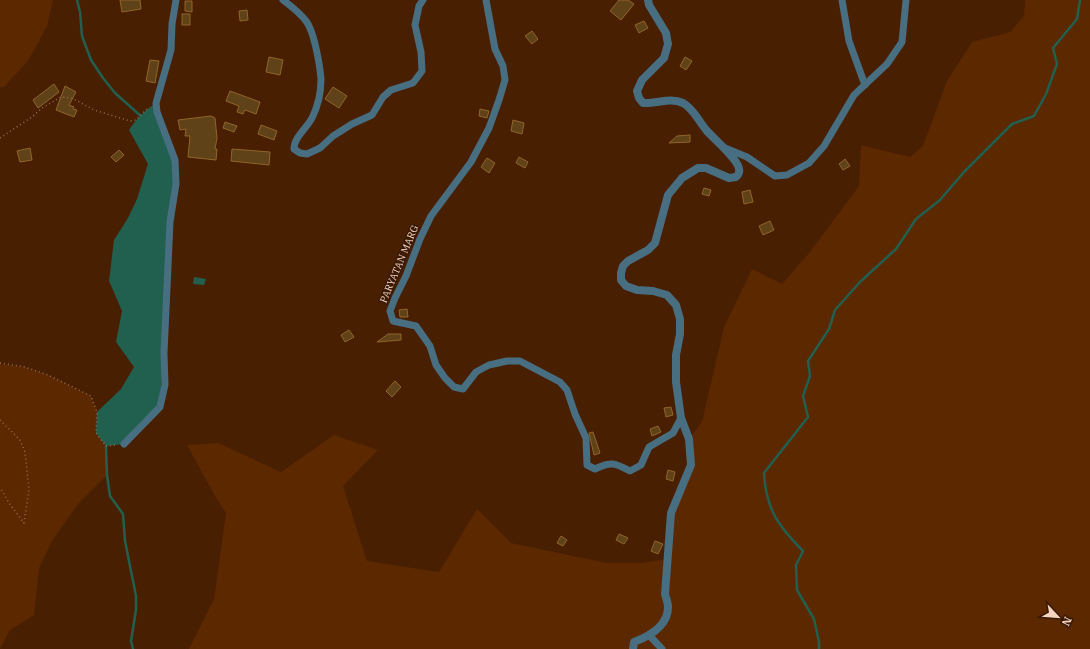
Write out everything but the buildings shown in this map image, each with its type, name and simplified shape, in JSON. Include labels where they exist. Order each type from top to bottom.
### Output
[{"type":"street","points":[[124,444],[160,407],[165,385],[164,354],[170,222],[176,184],[175,160],[157,112],[156,103],[171,50],[172,24],[176,0]]},
{"type":"street","points":[[284,0],[309,24],[315,41],[321,80],[317,108],[309,124],[294,144],[294,149],[300,153],[307,154],[320,148],[333,136],[352,124],[372,115],[383,97],[391,90],[413,83],[422,71],[421,52],[415,25],[419,6],[423,0]]},
{"type":"street","name":"PARYATAN MARG","points":[[486,0],[495,49],[503,66],[505,80],[489,128],[471,162],[428,222],[390,312],[393,321],[416,326],[430,346],[436,365],[445,378],[454,387],[463,389],[476,372],[489,365],[506,361],[520,361],[560,382],[567,390],[575,414],[586,438],[587,465],[595,469],[607,464],[614,464],[630,471],[640,465],[649,447],[673,433],[681,418]]},
{"type":"street","points":[[633,649],[634,642],[649,635],[664,623],[666,618],[668,606],[665,594],[671,513],[691,465],[689,439],[681,418],[676,382],[676,354],[680,334],[680,319],[676,305],[667,295],[653,291],[637,290],[626,286],[621,280],[621,273],[623,266],[628,261],[648,250],[655,242],[668,195],[682,178],[698,168],[706,168],[729,178],[736,177],[739,173],[739,168],[736,161],[706,130],[690,108],[683,103],[676,101],[667,100],[651,104],[643,103],[639,98],[637,91],[642,80],[664,58],[668,44],[666,33],[649,5],[648,0]]},
{"type":"street","points":[[842,0],[849,41],[865,85]]},
{"type":"street","points":[[722,147],[747,158],[775,176],[787,175],[809,163],[824,146],[854,95],[887,64],[902,42],[906,0]]},
{"type":"street","points":[[649,635],[662,649]]},
{"type":"path","points":[[0,138],[32,117],[42,108],[61,97],[72,98],[94,110],[130,121],[136,120],[147,109]]},
{"type":"path","points":[[0,363],[25,367],[91,396],[97,412],[96,433],[106,446],[124,444]]},
{"type":"path","points":[[0,420],[20,440],[25,452],[29,490],[24,523],[9,503],[0,487]]},
{"type":"shaded area","points":[[0,0],[53,0],[47,26],[28,61],[4,87],[0,87]]},
{"type":"shaded area","points":[[1025,0],[1090,0],[1090,649],[189,649],[214,599],[226,513],[187,445],[218,443],[281,472],[334,435],[378,450],[343,486],[367,561],[439,572],[477,509],[511,543],[607,563],[642,563],[667,559],[671,513],[691,465],[689,439],[702,422],[724,327],[752,269],[782,284],[810,252],[859,186],[861,145],[910,157],[923,146],[947,81],[972,42],[1010,32],[1024,16]]},
{"type":"shaded area","points":[[0,362],[1,364],[25,367],[48,375],[91,396],[97,412],[96,433],[106,446],[107,475],[78,504],[52,541],[39,568],[34,615],[10,630],[0,649]]},
{"type":"water","points":[[156,103],[175,160],[160,407],[124,444],[106,446],[96,433],[97,412],[121,389],[134,367],[116,342],[122,311],[109,281],[114,240],[128,218],[137,199],[148,164],[129,130],[141,115]]},
{"type":"water","points":[[194,277],[206,279],[204,285],[193,284]]},
{"type":"waterway","points":[[77,0],[80,12],[82,36],[91,60],[115,93],[143,118]]},
{"type":"waterway","points":[[819,649],[814,619],[797,590],[796,565],[803,551],[780,525],[775,516],[767,497],[764,473],[808,417],[803,396],[810,376],[808,361],[829,329],[835,310],[860,282],[896,249],[916,219],[940,200],[964,172],[1012,124],[1034,116],[1046,94],[1057,64],[1053,48],[1077,19],[1080,0]]},
{"type":"waterway","points":[[107,444],[107,475],[110,496],[123,514],[125,541],[136,596],[136,610],[131,641],[133,649]]}]
